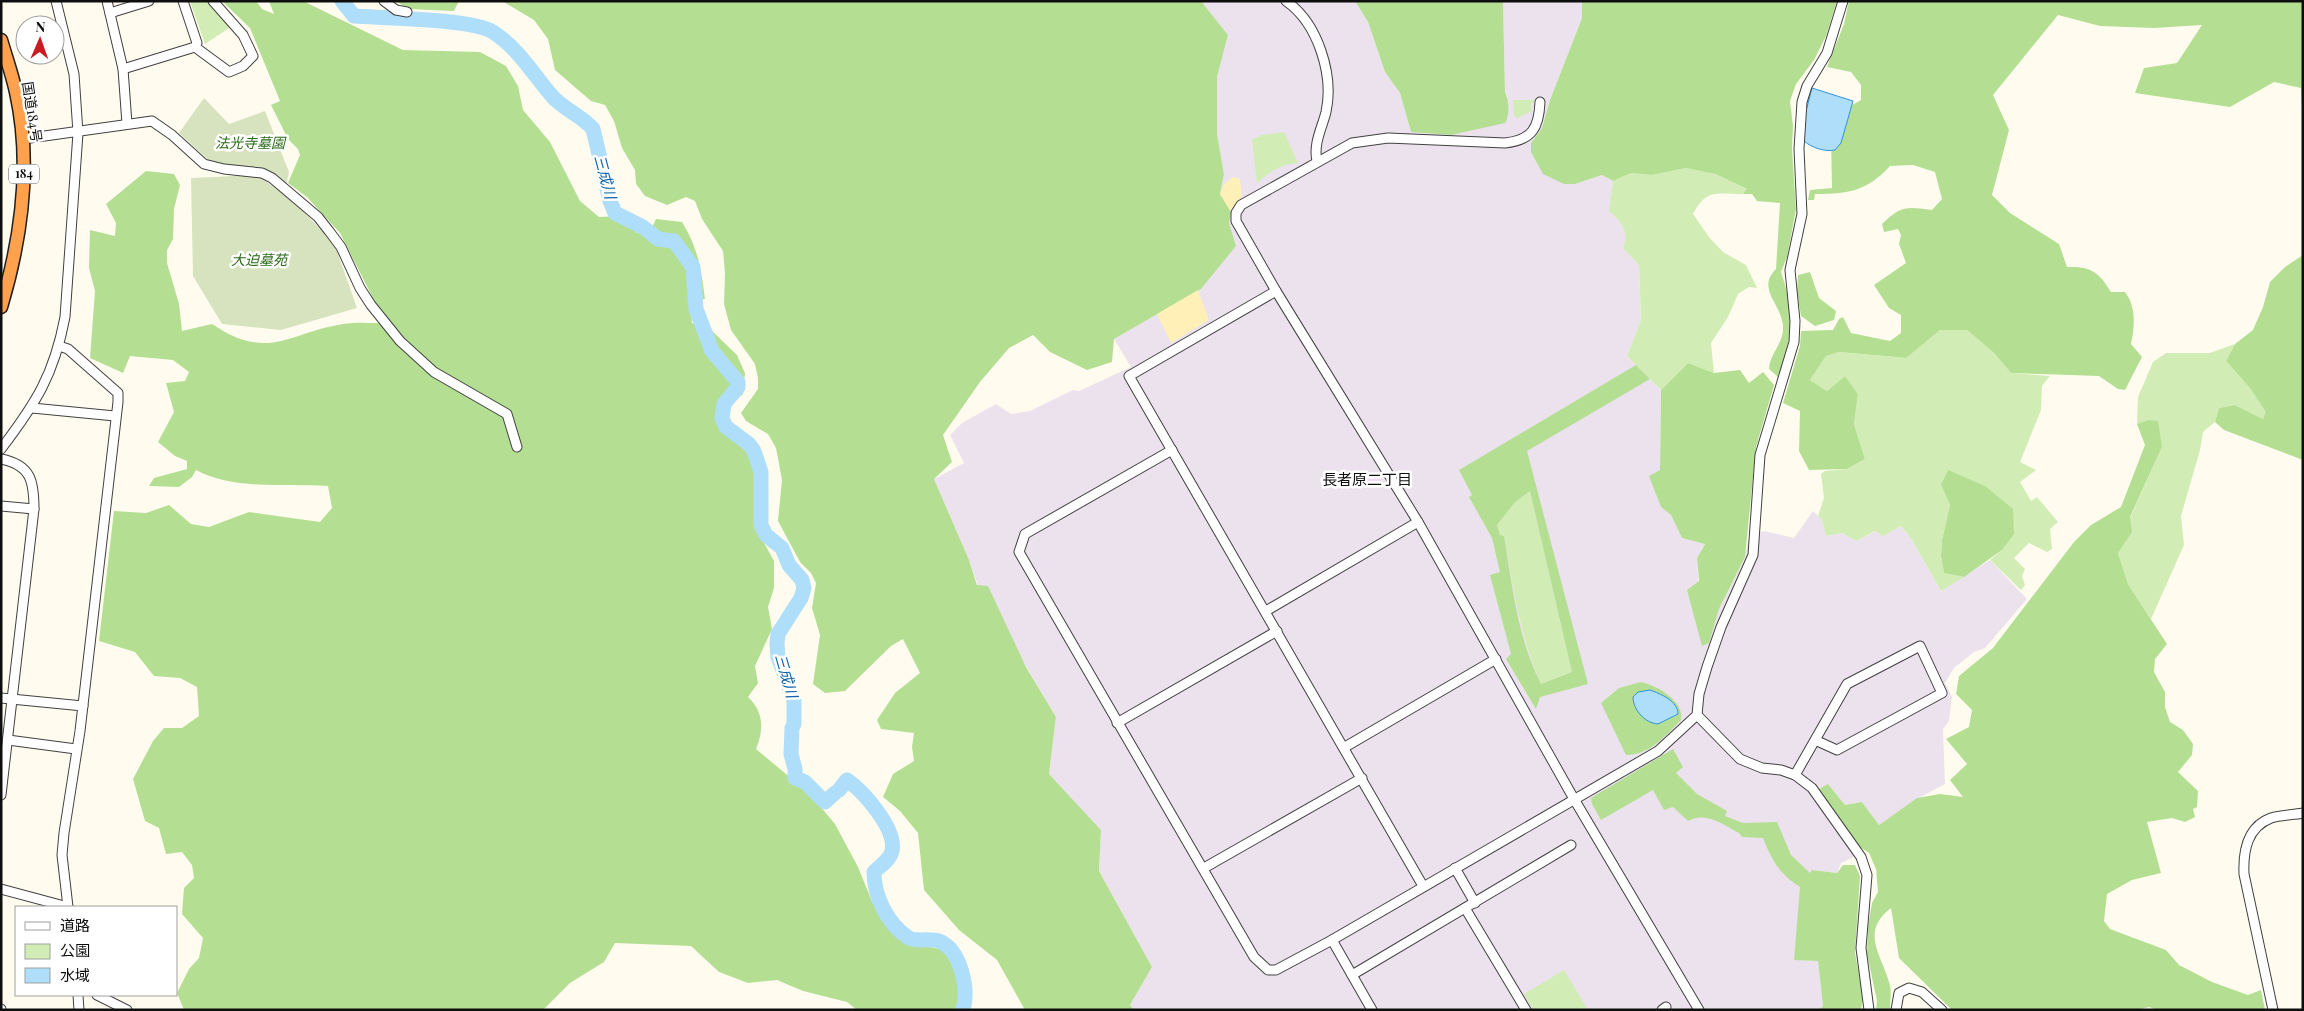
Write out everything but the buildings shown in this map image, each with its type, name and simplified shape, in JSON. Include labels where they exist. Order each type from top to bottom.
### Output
[{"type":"highway","name":"国道184号","points":[[1,40],[16,93],[22,139],[24,185],[22,216],[12,269],[1,307]]},
{"type":"street","points":[[1,449],[32,408],[49,373],[59,346],[65,317],[78,133],[74,74],[56,1]]},
{"type":"street","points":[[106,1],[123,69],[127,124]]},
{"type":"street","points":[[110,13],[149,1]]},
{"type":"street","points":[[123,69],[195,47],[198,43],[183,1]]},
{"type":"street","points":[[195,47],[229,72],[243,66],[253,56],[242,35],[213,1]]},
{"type":"street","points":[[384,1],[396,10],[408,12]]},
{"type":"street","points":[[1286,1],[1292,5],[1315,37],[1328,72],[1328,100],[1316,144],[1317,161]]},
{"type":"street","points":[[1172,450],[1025,534],[1019,552],[1254,957],[1268,970],[1276,970],[1332,940],[1658,750],[1697,716],[1699,694],[1721,626],[1753,555],[1760,455],[1794,342],[1795,321],[1790,270],[1802,214],[1799,150],[1802,102],[1807,86],[1827,54],[1843,1]]},
{"type":"street","points":[[1540,102],[1539,121],[1532,131],[1518,142],[1505,144],[1388,138],[1352,143],[1241,205],[1236,213],[1236,221],[1276,291],[1418,522],[1574,799],[1699,1010]]},
{"type":"street","points":[[22,139],[78,133],[152,121],[172,135],[204,164],[224,169],[262,173],[272,178],[318,217],[329,231],[341,247],[360,288],[400,341],[434,372],[507,414],[517,447]]},
{"type":"street","points":[[1276,291],[1129,376],[1345,747],[1423,886]]},
{"type":"street","points":[[59,346],[68,349],[118,393],[83,706],[62,855],[68,906]]},
{"type":"street","points":[[32,408],[115,416]]},
{"type":"street","points":[[1,459],[22,466],[29,475],[34,490],[34,509],[1,795]]},
{"type":"street","points":[[1,506],[34,509]]},
{"type":"street","points":[[1266,611],[1418,522]]},
{"type":"street","points":[[1117,722],[1277,631]]},
{"type":"street","points":[[1794,775],[1847,684],[1920,646],[1942,693],[1837,750],[1815,740]]},
{"type":"street","points":[[1345,747],[1496,659]]},
{"type":"street","points":[[1,698],[83,706]]},
{"type":"street","points":[[1697,716],[1740,759],[1762,768],[1781,770],[1794,775],[1812,788],[1861,857],[1866,875],[1861,948],[1869,1010]]},
{"type":"street","points":[[8,740],[76,749]]},
{"type":"street","points":[[1204,868],[1362,778]]},
{"type":"street","points":[[2273,1010],[2244,874],[2244,858],[2247,840],[2258,827],[2271,818],[2303,813]]},
{"type":"street","points":[[1352,974],[1571,845]]},
{"type":"street","points":[[1455,868],[1475,903]]},
{"type":"street","points":[[1,889],[64,906]]},
{"type":"street","points":[[1465,908],[1526,1010]]},
{"type":"street","points":[[1332,940],[1372,1010]]},
{"type":"street","points":[[1896,1010],[1899,993],[1910,988],[1922,992],[1942,1010]]},
{"type":"street","points":[[78,996],[79,1010]]},
{"type":"street","points":[[99,996],[127,1010]]},
{"type":"shaded area","points":[[1201,1],[1355,1],[1368,22],[1385,72],[1400,93],[1411,132],[1508,97],[1505,92],[1503,1],[1582,1],[1582,18],[1550,100],[1542,128],[1531,143],[1575,184],[1602,175],[1613,181],[1610,211],[1623,225],[1627,239],[1623,248],[1639,265],[1641,320],[1627,356],[1661,390],[1660,470],[1650,476],[1661,507],[1671,515],[1682,538],[1705,543],[1697,558],[1702,645],[1709,642],[1719,609],[1745,557],[1749,536],[1764,531],[1794,538],[1813,511],[1822,520],[1826,536],[1842,533],[1856,541],[1876,531],[1883,536],[1901,526],[1912,540],[1941,591],[1990,560],[2027,599],[1985,648],[1974,652],[1954,668],[1945,683],[1952,697],[1949,721],[1943,729],[1945,784],[1917,799],[1879,825],[1862,802],[1845,805],[1828,784],[1819,789],[1860,847],[1852,858],[1841,863],[1837,873],[1812,870],[1794,959],[1818,961],[1823,1006],[1819,1010],[1134,1010],[1130,1005],[1152,967],[1099,871],[1101,830],[1049,774],[1056,717],[978,585],[934,479],[964,463],[950,435],[962,423],[996,404],[1011,414],[1030,411],[1073,390],[1079,391],[1131,367],[1114,339],[1201,289],[1235,246],[1229,216],[1220,194],[1224,174],[1217,134],[1217,77],[1228,35]]},
{"type":"green space","points":[[190,1],[212,1],[232,26],[205,44]]},
{"type":"green space","points":[[222,1],[256,1],[262,9],[274,14],[269,1],[303,1],[403,50],[480,52],[506,66],[518,86],[523,110],[550,142],[580,201],[599,217],[620,216],[637,222],[635,232],[648,236],[656,219],[682,222],[692,241],[698,259],[705,299],[690,301],[692,323],[710,329],[737,355],[745,373],[743,394],[723,411],[726,424],[760,448],[764,464],[767,491],[761,525],[762,539],[774,561],[774,588],[768,607],[772,629],[755,666],[758,683],[748,697],[760,715],[761,728],[756,749],[810,794],[835,824],[858,867],[873,904],[920,945],[944,950],[961,982],[961,1010],[857,1010],[847,1002],[803,991],[777,980],[748,983],[719,972],[691,946],[615,943],[604,962],[570,983],[543,1010],[184,1010],[178,991],[189,969],[199,958],[203,938],[182,914],[184,888],[194,878],[192,865],[182,852],[166,854],[159,828],[145,821],[133,779],[153,741],[164,728],[182,728],[199,716],[197,687],[180,678],[154,676],[135,652],[99,641],[114,511],[146,513],[169,505],[191,524],[209,527],[249,512],[320,522],[332,508],[328,486],[260,485],[226,481],[196,470],[192,477],[179,487],[149,486],[154,478],[187,469],[187,461],[175,456],[158,442],[174,412],[166,383],[185,381],[189,372],[173,360],[130,356],[123,373],[90,358],[95,291],[89,268],[90,230],[115,236],[116,223],[106,204],[146,171],[174,174],[180,185],[174,209],[173,239],[167,250],[167,263],[179,304],[182,331],[212,324],[232,335],[249,341],[264,343],[278,342],[343,324],[382,323],[379,310],[340,233],[307,197],[288,183],[300,155],[298,149],[288,139],[271,105],[280,101],[250,28]]},
{"type":"green space","points":[[396,1],[459,1],[454,11],[408,9]]},
{"type":"green space","points":[[502,1],[1201,1],[1228,35],[1217,77],[1217,134],[1224,174],[1220,194],[1231,212],[1229,223],[1236,246],[1201,289],[1114,339],[1112,362],[1087,370],[1050,352],[1033,335],[1009,348],[980,382],[943,435],[952,462],[934,479],[969,560],[977,585],[988,586],[1026,667],[1056,717],[1049,774],[1101,830],[1099,871],[1152,967],[1130,1005],[1134,1010],[1025,1010],[997,960],[959,930],[924,890],[918,833],[900,811],[883,797],[893,774],[914,761],[912,747],[914,733],[881,729],[877,720],[895,693],[920,673],[903,639],[891,646],[845,691],[825,693],[813,684],[820,635],[812,608],[816,583],[811,573],[800,562],[778,521],[782,480],[776,448],[768,434],[746,421],[741,413],[758,389],[758,378],[755,364],[731,330],[724,304],[725,273],[723,251],[702,219],[695,201],[686,197],[667,205],[645,196],[636,184],[635,170],[622,148],[614,121],[605,105],[591,101],[555,70],[548,39],[534,20]]},
{"type":"green space","points":[[1355,1],[1503,1],[1505,92],[1508,108],[1508,116],[1505,123],[1451,135],[1411,132],[1400,93],[1385,72],[1368,22]]},
{"type":"green space","points":[[1582,1],[1837,1],[1826,36],[1814,60],[1796,84],[1790,101],[1793,126],[1792,149],[1796,209],[1787,257],[1781,272],[1789,301],[1791,325],[1787,348],[1778,377],[1769,369],[1783,332],[1783,326],[1768,283],[1770,276],[1776,269],[1780,203],[1757,201],[1752,194],[1743,194],[1747,189],[1716,174],[1686,168],[1652,175],[1631,173],[1613,181],[1602,175],[1575,184],[1564,184],[1543,174],[1531,152],[1531,143],[1542,128],[1550,100],[1582,18]]},
{"type":"green space","points":[[1849,1],[2303,1],[2303,132],[2301,88],[2274,82],[2230,107],[2135,93],[2144,68],[2177,63],[2202,25],[2154,28],[2100,26],[2058,15],[1993,95],[2009,130],[1992,195],[2010,213],[2059,244],[2067,267],[2088,269],[2098,275],[2111,292],[2125,292],[2129,298],[2134,316],[2131,344],[2142,357],[2125,390],[2118,389],[2099,376],[2011,373],[1994,353],[1967,330],[1940,330],[1906,358],[1839,352],[1826,356],[1810,380],[1827,391],[1845,376],[1858,394],[1854,424],[1865,459],[1847,469],[1809,470],[1799,451],[1800,411],[1783,403],[1800,346],[1801,331],[1833,330],[1839,319],[1843,317],[1851,333],[1890,341],[1901,333],[1901,315],[1889,308],[1874,285],[1906,263],[1899,244],[1901,235],[1898,229],[1884,232],[1882,224],[1900,210],[1916,208],[1932,210],[1942,199],[1935,172],[1913,165],[1890,166],[1865,186],[1848,192],[1815,194],[1814,200],[1808,200],[1810,190],[1832,188],[1831,139],[1847,121],[1852,105],[1861,100],[1861,85],[1851,72],[1827,67],[1844,24]]},
{"type":"green space","name":"法光寺墓園","points":[[204,98],[229,124],[265,111],[289,172],[286,186],[240,167],[212,163],[179,133]]},
{"type":"green space","points":[[1513,100],[1534,100],[1534,103],[1531,103],[1532,111],[1517,118],[1514,116]]},
{"type":"green space","points":[[1284,132],[1298,163],[1276,169],[1257,183],[1252,140],[1262,135]]},
{"type":"green space","points":[[1686,168],[1716,173],[1748,190],[1743,194],[1719,193],[1708,196],[1693,214],[1709,237],[1723,252],[1746,265],[1757,288],[1749,287],[1738,294],[1728,317],[1711,343],[1714,373],[1688,363],[1661,390],[1627,356],[1641,320],[1639,265],[1623,248],[1625,232],[1617,219],[1609,211],[1613,181],[1631,173],[1652,175]]},
{"type":"green space","name":"大迫墓苑","points":[[255,175],[287,195],[334,243],[357,308],[281,330],[222,324],[193,276],[191,178]]},
{"type":"green space","points":[[2303,255],[2303,460],[2224,430],[2215,422],[2219,408],[2235,405],[2263,419],[2266,412],[2250,388],[2226,361],[2235,344],[2253,330],[2263,307],[2270,282],[2285,267]]},
{"type":"green space","points":[[1810,272],[1819,298],[1836,311],[1834,320],[1815,326],[1801,316],[1797,291],[1798,275]]},
{"type":"green space","points":[[1940,330],[1967,330],[1994,353],[2011,373],[2050,376],[2042,386],[2041,410],[2020,462],[2036,470],[2020,482],[2031,501],[2037,497],[2058,522],[2050,529],[2052,549],[2047,552],[2029,543],[2014,558],[2025,569],[2022,576],[2025,585],[2021,590],[1990,560],[2002,550],[1941,485],[1950,505],[1942,540],[1941,556],[1944,573],[1964,577],[1941,591],[1912,540],[1901,526],[1883,536],[1875,531],[1856,541],[1842,533],[1826,536],[1822,520],[1818,516],[1824,498],[1821,474],[1825,471],[1847,469],[1865,459],[1854,424],[1858,394],[1845,376],[1827,391],[1810,380],[1826,356],[1839,352],[1905,358]]},
{"type":"green space","points":[[2235,344],[2226,361],[2250,388],[2267,412],[2263,419],[2235,405],[2219,408],[2215,422],[2203,432],[2200,450],[2181,516],[2184,545],[2151,619],[2128,584],[2118,553],[2131,532],[2130,518],[2162,447],[2148,420],[2137,424],[2138,397],[2153,362],[2166,353],[2210,353]]},
{"type":"green space","points":[[1688,363],[1714,373],[1740,370],[1749,383],[1763,372],[1774,385],[1756,447],[1745,557],[1719,609],[1709,643],[1702,646],[1687,590],[1699,581],[1697,558],[1705,544],[1682,538],[1671,515],[1661,507],[1649,476],[1660,470],[1661,390]]},
{"type":"green space","points":[[1636,365],[1650,379],[1527,451],[1588,684],[1540,697],[1536,709],[1506,659],[1511,654],[1490,575],[1500,572],[1492,538],[1469,497],[1472,495],[1459,470]],"holes":[[[1530,491],[1572,672],[1541,684],[1521,631],[1504,536],[1500,535],[1497,525],[1515,502]]]},
{"type":"green space","points":[[2148,420],[2158,421],[2162,447],[2130,517],[2132,532],[2118,553],[2128,584],[2167,644],[2155,659],[2154,672],[2165,692],[2165,707],[2170,722],[2183,730],[2193,744],[2192,755],[2178,772],[2198,791],[2197,807],[2193,809],[2195,817],[2185,822],[2172,818],[2147,822],[2161,873],[2132,880],[2107,894],[2104,921],[2110,929],[2166,950],[2179,965],[2212,982],[2248,995],[2261,990],[2265,1010],[2157,1010],[2149,1007],[2138,1010],[1952,1010],[1899,958],[1891,908],[1876,926],[1875,935],[1875,944],[1890,985],[1890,1010],[1876,1010],[1877,1001],[1867,954],[1868,927],[1872,903],[1878,892],[1876,869],[1869,853],[1860,847],[1819,789],[1828,784],[1845,805],[1862,802],[1879,825],[1917,798],[1940,794],[1963,797],[1950,780],[1967,764],[1946,739],[1969,727],[1972,710],[1956,694],[1959,676],[1993,648],[2074,542],[2091,525],[2121,507],[2145,445],[2137,424]]},
{"type":"green space","points":[[1948,470],[1985,486],[2013,509],[2014,534],[2002,550],[1964,577],[1944,573],[1941,556],[1942,540],[1950,505],[1941,485]]},
{"type":"green space","points":[[1530,491],[1572,672],[1541,684],[1522,630],[1504,536],[1500,535],[1497,524],[1515,502]]},
{"type":"green space","points":[[1641,682],[1661,690],[1674,700],[1679,706],[1681,720],[1650,748],[1642,752],[1626,755],[1601,703],[1619,688]]},
{"type":"green space","points":[[1673,749],[1683,767],[1676,773],[1697,794],[1727,811],[1725,816],[1743,823],[1777,822],[1791,855],[1810,873],[1812,870],[1837,873],[1843,865],[1855,865],[1860,876],[1855,953],[1863,996],[1861,1010],[1819,1010],[1823,1006],[1818,961],[1794,960],[1800,887],[1781,872],[1763,838],[1742,837],[1739,833],[1708,818],[1701,817],[1688,821],[1673,807],[1664,810],[1653,790],[1601,820],[1592,804],[1591,798]]},
{"type":"green space","points":[[1564,970],[1588,1010],[1533,1010],[1524,994]]},
{"type":"sand","points":[[1233,177],[1240,179],[1242,196],[1231,212],[1220,194],[1224,184]]},
{"type":"sand","points":[[1198,290],[1209,320],[1171,343],[1157,314]]},
{"type":"water","points":[[1812,88],[1853,101],[1841,143],[1835,150],[1819,149],[1804,141],[1805,115]]},
{"type":"water","points":[[1650,690],[1672,702],[1678,714],[1658,724],[1644,718],[1637,711],[1633,697],[1638,692]]},
{"type":"waterway","name":"三成川","points":[[342,1],[354,16],[467,24],[493,32],[502,38],[518,53],[556,101],[593,129],[610,201],[615,213],[643,227],[658,239],[674,241],[693,267],[696,309],[712,351],[738,382],[738,387],[724,404],[722,418],[726,427],[749,444],[754,451],[761,472],[761,525],[766,535],[782,548],[789,565],[802,580],[804,588],[801,598],[778,634],[777,644],[778,657],[794,700],[794,724]]},
{"type":"waterway","name":"三成川","points":[[792,728],[791,754],[795,778],[805,782],[825,802],[835,793]]},
{"type":"waterway","name":"三成川","points":[[839,790],[847,780],[870,801],[884,822],[892,842],[892,851],[887,860],[874,872],[879,900],[894,925],[909,938],[939,941],[953,953],[958,961],[964,981],[965,1001],[963,1010]]},
{"type":"district","name":"長者原二丁目","points":[[1367,480]]}]
